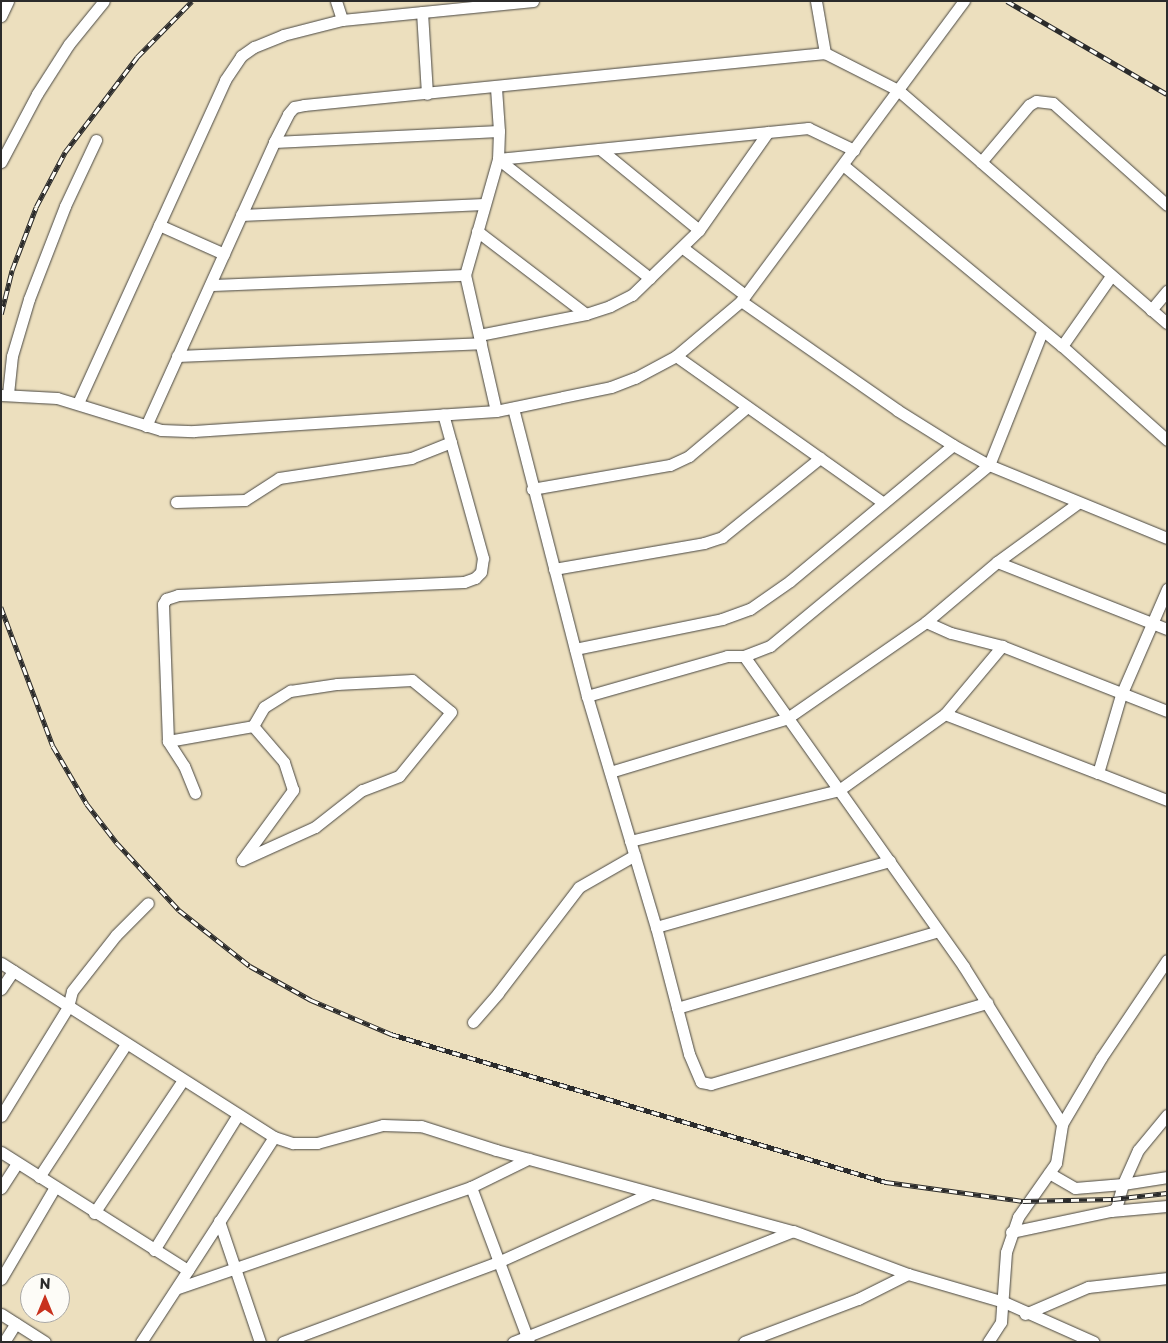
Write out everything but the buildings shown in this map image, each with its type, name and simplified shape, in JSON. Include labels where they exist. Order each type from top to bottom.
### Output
[{"type":"street","points":[[1,16],[8,1]]},
{"type":"street","points":[[1,162],[37,94],[69,44],[104,1]]},
{"type":"street","points":[[336,1],[342,20]]},
{"type":"street","points":[[78,403],[225,80],[241,56],[254,47],[283,36],[342,20],[532,1]]},
{"type":"street","points":[[816,1],[825,53]]},
{"type":"street","points":[[96,140],[65,206],[17,334],[5,394],[78,403],[161,430],[194,431],[496,411],[611,387],[654,370],[676,356],[743,298],[964,1]]},
{"type":"street","points":[[422,12],[427,94]]},
{"type":"street","points":[[146,426],[177,356],[212,285],[274,142],[294,107],[496,88],[825,53],[898,90],[1110,276],[1167,323]]},
{"type":"street","points":[[496,88],[499,131],[498,159],[484,204],[466,275],[496,411]]},
{"type":"street","points":[[981,162],[1029,105],[1044,101],[1053,103],[1167,205]]},
{"type":"street","points":[[498,159],[813,129],[854,150]]},
{"type":"street","points":[[274,142],[499,131]]},
{"type":"street","points":[[177,356],[480,339],[586,314],[610,306],[632,295],[683,248],[699,230],[768,132]]},
{"type":"street","points":[[600,149],[699,230]]},
{"type":"street","points":[[498,159],[650,278]]},
{"type":"street","points":[[843,165],[1042,332],[1062,346],[1167,440]]},
{"type":"street","points":[[241,215],[484,204]]},
{"type":"street","points":[[159,225],[224,254]]},
{"type":"street","points":[[477,231],[586,314]]},
{"type":"street","points":[[683,248],[743,298],[889,405],[954,445],[988,464],[1078,503],[1167,538]]},
{"type":"street","points":[[212,285],[466,275]]},
{"type":"street","points":[[1062,346],[1110,276]]},
{"type":"street","points":[[1151,310],[1167,291]]},
{"type":"street","points":[[588,696],[728,656],[744,656],[770,646],[988,464],[1042,332]]},
{"type":"street","points":[[676,356],[882,502]]},
{"type":"street","points":[[532,489],[670,465],[689,456],[747,407]]},
{"type":"street","points":[[513,408],[532,489],[588,696],[656,927],[696,1073],[705,1085],[987,1003]]},
{"type":"street","points":[[195,793],[184,766],[168,741],[164,604],[171,596],[464,582],[475,578],[481,572],[483,558],[443,414]]},
{"type":"street","points":[[176,502],[245,500],[278,478],[411,458],[451,442]]},
{"type":"street","points":[[575,649],[735,616],[790,581],[882,502],[954,445]]},
{"type":"street","points":[[554,570],[704,543],[722,536],[820,458]]},
{"type":"street","points":[[610,772],[786,719],[926,622],[998,562],[1078,503]]},
{"type":"street","points":[[998,562],[1167,629]]},
{"type":"street","points":[[1098,773],[1120,695],[1167,589]]},
{"type":"street","points":[[943,608],[944,620],[952,633]]},
{"type":"street","points":[[926,622],[952,633],[1002,646],[1120,695],[1167,711]]},
{"type":"street","points":[[630,841],[840,790],[944,714],[1002,646]]},
{"type":"street","points":[[744,656],[786,719],[840,790],[938,930],[987,1003],[1016,1054],[1062,1124]]},
{"type":"street","points":[[168,741],[253,726],[264,707],[290,691],[337,684],[412,680],[451,712],[399,776],[362,790],[315,827],[242,860],[293,790],[284,762],[253,726]]},
{"type":"street","points":[[944,714],[1167,800]]},
{"type":"street","points":[[473,1022],[498,993],[579,886],[635,854]]},
{"type":"street","points":[[656,927],[890,861]]},
{"type":"street","points":[[1,1116],[68,1006],[72,991],[116,935],[148,904]]},
{"type":"street","points":[[677,1008],[938,930]]},
{"type":"street","points":[[988,1342],[999,1330],[1004,1302],[1006,1252],[1010,1232],[1018,1217],[1056,1163],[1062,1124],[1101,1058],[1167,960]]},
{"type":"street","points":[[1,963],[237,1116],[274,1137],[293,1143],[317,1143],[400,1123],[421,1126],[528,1159],[793,1231],[908,1274],[1004,1302],[1026,1314],[1094,1342]]},
{"type":"street","points":[[1,989],[13,971]]},
{"type":"street","points":[[39,1177],[126,1044]]},
{"type":"street","points":[[94,1214],[183,1080]]},
{"type":"street","points":[[1111,1211],[1116,1208],[1123,1184],[1138,1150],[1167,1115]]},
{"type":"street","points":[[154,1250],[237,1116]]},
{"type":"street","points":[[141,1342],[178,1288],[274,1137]]},
{"type":"street","points":[[1,1152],[94,1214],[188,1270]]},
{"type":"street","points":[[178,1288],[471,1187],[528,1159]]},
{"type":"street","points":[[1,1188],[17,1163]]},
{"type":"street","points":[[1049,1173],[1075,1188],[1123,1184],[1167,1177]]},
{"type":"street","points":[[471,1187],[528,1339]]},
{"type":"street","points":[[1,1279],[55,1188]]},
{"type":"street","points":[[283,1342],[498,1262],[651,1193]]},
{"type":"street","points":[[1010,1232],[1111,1211],[1167,1206]]},
{"type":"street","points":[[219,1221],[260,1342]]},
{"type":"street","points":[[513,1342],[528,1339],[793,1231]]},
{"type":"street","points":[[744,1342],[858,1300],[908,1274]]},
{"type":"street","points":[[1026,1314],[1088,1286],[1167,1278]]},
{"type":"street","points":[[1,1314],[46,1342]]},
{"type":"street","points":[[4,1342],[16,1323]]},
{"type":"railway","points":[[1,314],[12,270],[36,207],[65,152],[137,57],[192,1]]},
{"type":"railway","points":[[1007,1],[1167,94]]},
{"type":"railway","points":[[1,607],[53,746],[87,804],[117,843],[179,910],[250,966],[311,1000],[391,1034],[886,1182],[1023,1201],[1113,1199],[1167,1193]]}]
